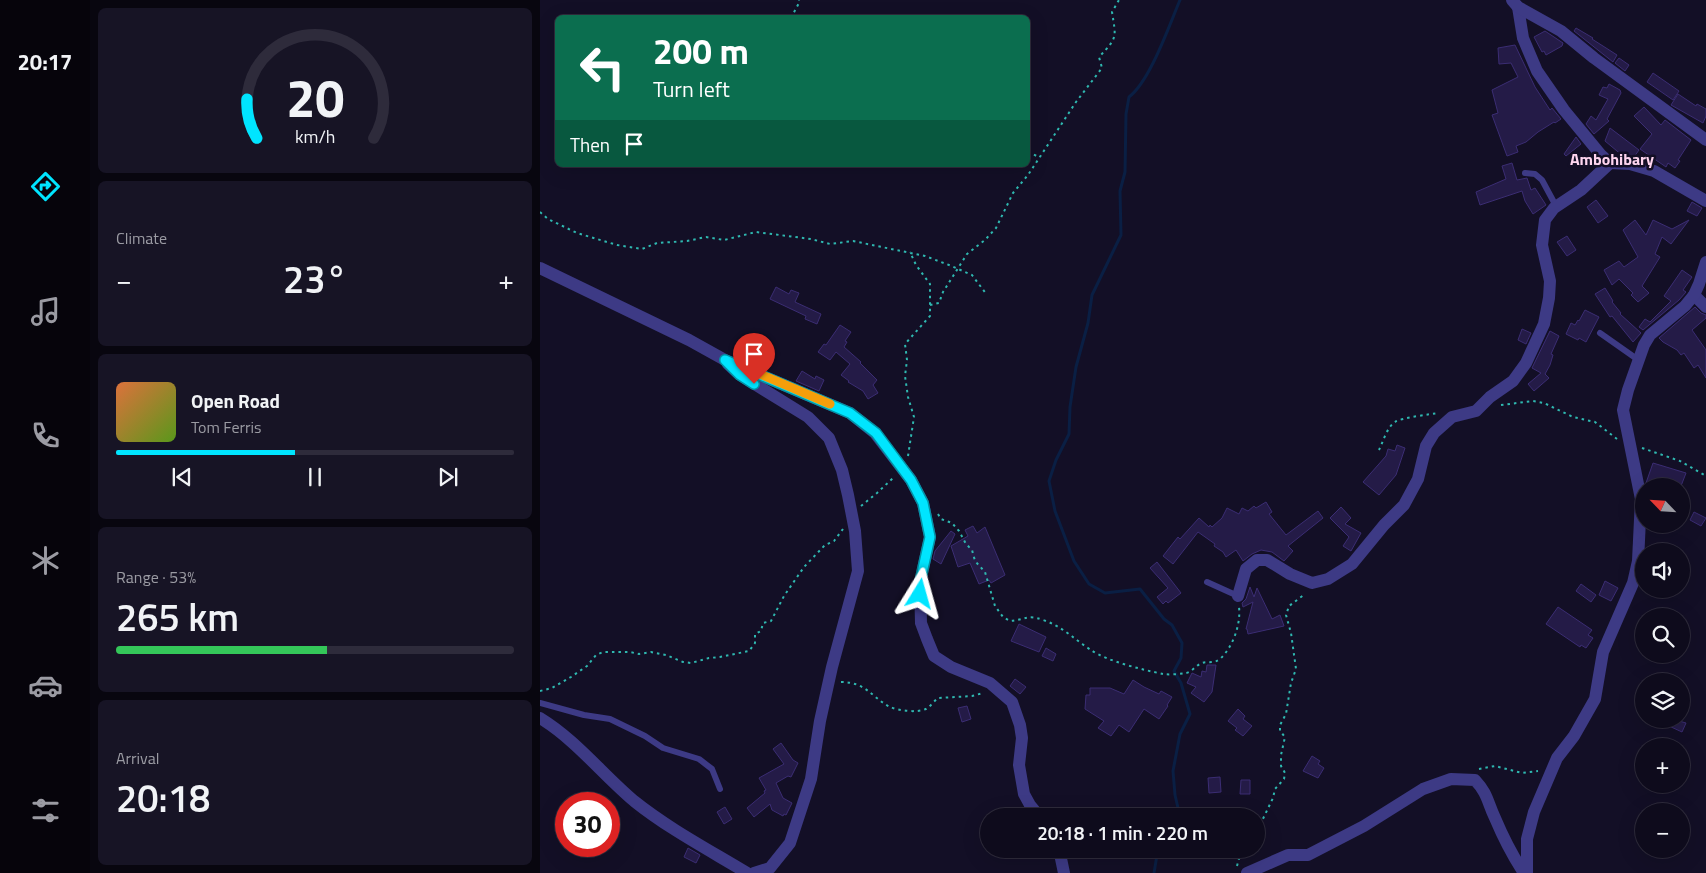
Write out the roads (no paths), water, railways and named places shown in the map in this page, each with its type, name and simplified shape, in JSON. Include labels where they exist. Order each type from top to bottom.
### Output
[{"type":"street","points":[[1515,4],[1561,31],[1594,58],[1706,140]]},
{"type":"street","points":[[1515,4],[1523,38],[1537,71],[1601,155],[1610,163],[1630,164],[1654,171],[1706,201]]},
{"type":"street","points":[[1238,596],[1246,569],[1257,560],[1267,560],[1290,574],[1312,583],[1328,579],[1352,564],[1404,505],[1418,479],[1426,446],[1434,434],[1452,417],[1476,411],[1514,381],[1526,363],[1544,324],[1550,281],[1542,245],[1546,220],[1556,206],[1581,190],[1610,163]]},
{"type":"street","points":[[1525,873],[1527,839],[1534,812],[1557,758],[1574,736],[1595,699],[1603,652],[1633,583],[1638,561],[1641,499],[1623,410],[1637,359],[1650,335],[1685,306],[1694,295],[1706,262]]},
{"type":"street","points":[[540,268],[689,340],[725,360],[850,413],[876,433],[902,468],[923,503],[930,537],[920,582],[921,623],[934,656],[951,666],[990,682],[1012,702],[1020,725],[1022,738],[1019,765],[1024,794],[1032,808]]},
{"type":"street","points":[[1694,295],[1706,307]]},
{"type":"street","points":[[725,360],[740,375],[808,417],[829,438],[842,470],[851,510],[855,530],[858,571],[844,620],[820,721],[811,779],[790,843],[770,868],[754,873]]},
{"type":"street","points":[[540,718],[584,752],[634,801],[678,832],[747,873]]},
{"type":"street","points":[[1242,870],[1288,855],[1308,854],[1364,826],[1423,789],[1451,779],[1474,780],[1485,790],[1494,817],[1510,852],[1525,873]]},
{"type":"street","points":[[1061,858],[1064,873]]},
{"type":"lane","points":[[1525,173],[1535,174],[1542,180],[1556,206]]},
{"type":"lane","points":[[1600,333],[1637,359]]},
{"type":"lane","points":[[1207,582],[1238,596]]},
{"type":"lane","points":[[540,703],[584,715],[610,719],[645,736],[663,748],[698,759],[712,769],[720,789]]},
{"type":"waterway","points":[[1178,808],[1173,771],[1180,734],[1190,714],[1181,683],[1174,671],[1181,658],[1182,643],[1172,625],[1164,619],[1140,589],[1105,593],[1089,584],[1074,561],[1055,511],[1049,481],[1056,460],[1069,434],[1070,407],[1076,367],[1088,323],[1092,295],[1121,235],[1120,191],[1125,172],[1126,114],[1129,97],[1137,89],[1151,66],[1165,38],[1180,0]]},
{"type":"waterway","points":[[1154,873],[1156,858]]},
{"type":"district","name":"Ambohibary","points":[[1612,159]]}]
